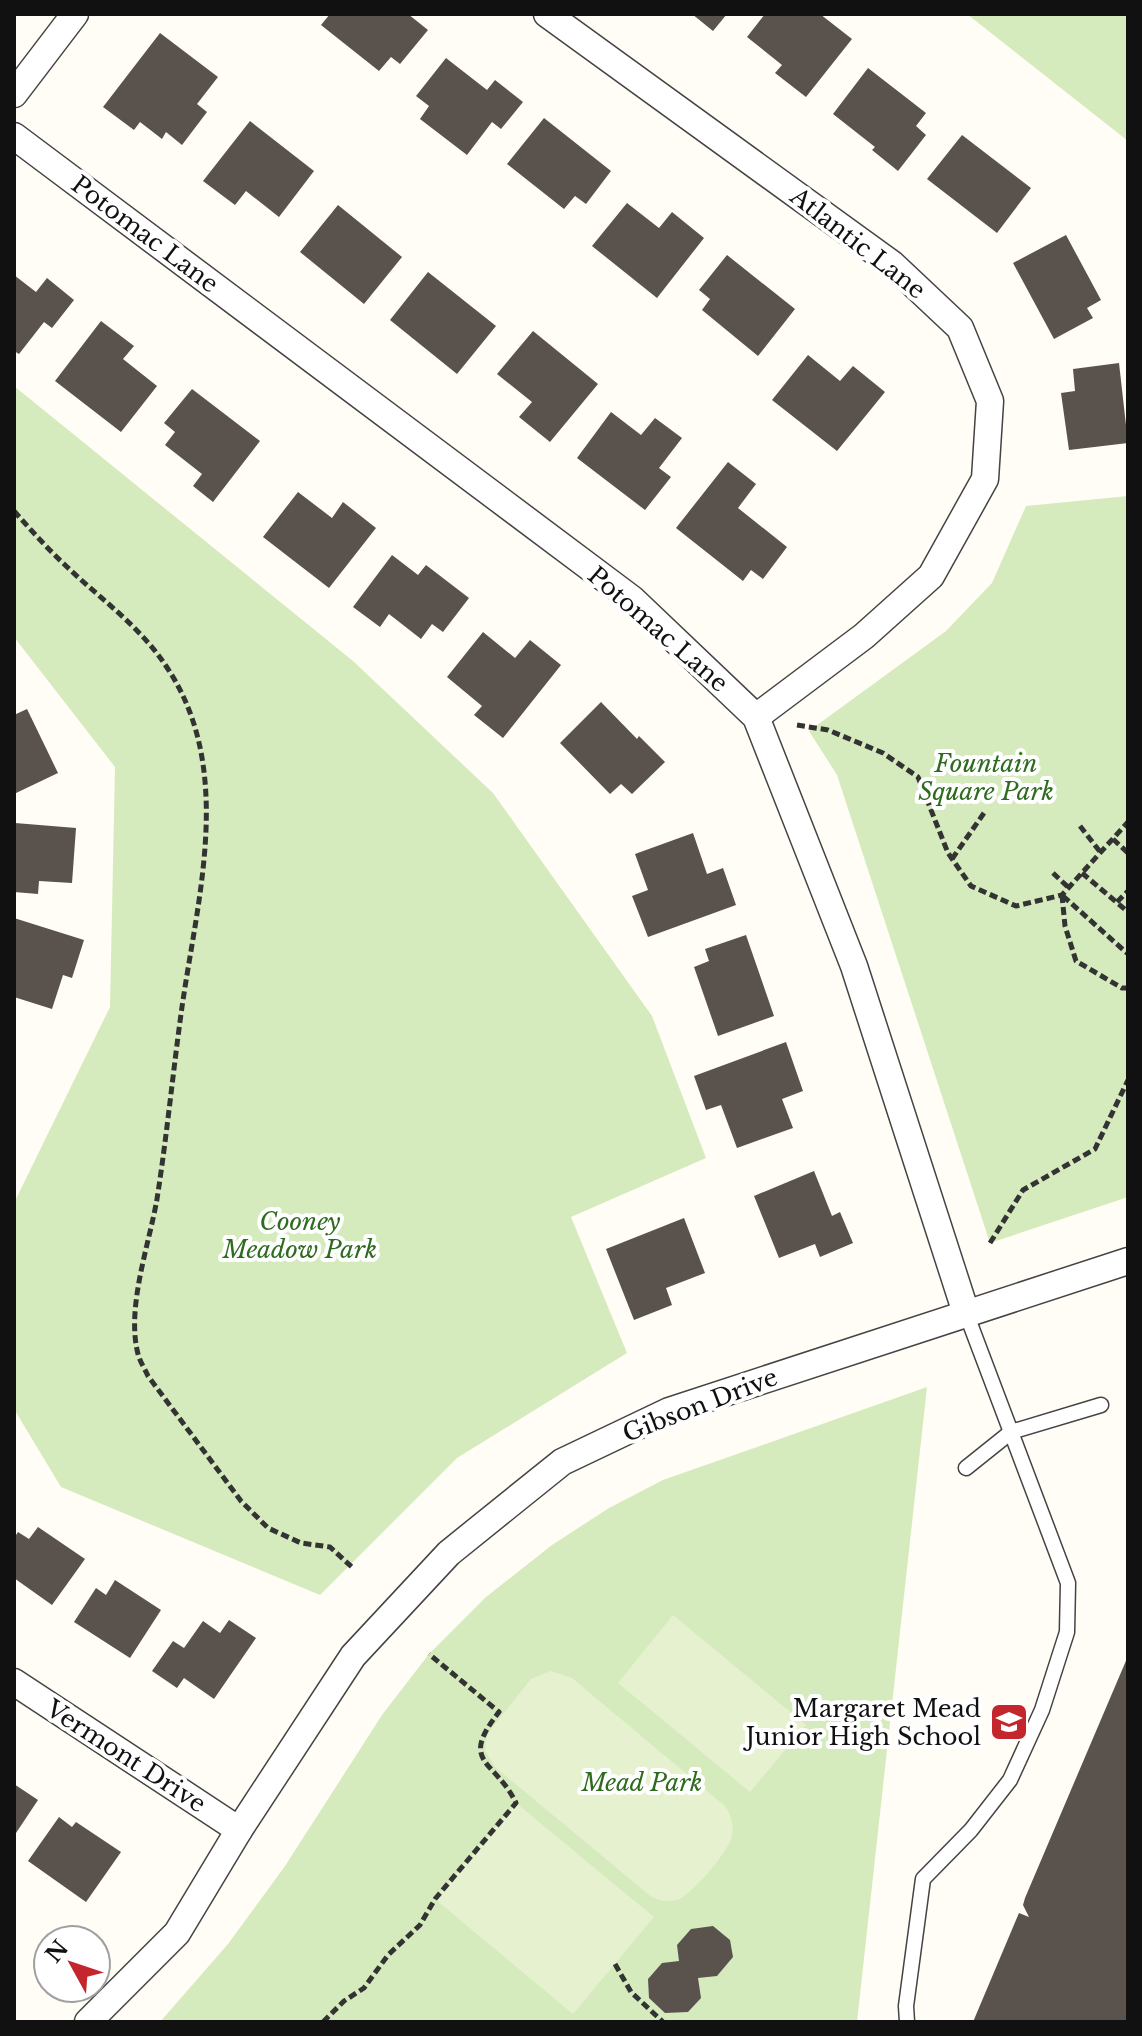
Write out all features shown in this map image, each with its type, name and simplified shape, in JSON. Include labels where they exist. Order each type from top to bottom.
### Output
[{"type":"street","points":[[14,94],[75,14]]},
{"type":"street","name":"Atlantic Lane","points":[[547,14],[892,264],[960,328],[990,401],[985,479],[931,576],[864,636],[756,717]]},
{"type":"street","name":"Potomac Lane","points":[[14,136],[632,599],[756,717],[854,966],[966,1313]]},
{"type":"street","name":"Gibson Drive","points":[[88,2022],[177,1933],[239,1830],[353,1656],[449,1553],[562,1462],[669,1411],[1128,1261]]},
{"type":"street","name":"Vermont Drive","points":[[14,1682],[239,1830]]},
{"type":"lane","points":[[907,2022],[906,2006],[923,1879],[971,1830],[1010,1780],[1042,1710],[1067,1632],[1068,1583],[966,1313]]},
{"type":"lane","points":[[966,1468],[1011,1432],[1101,1405]]},
{"type":"path","points":[[14,511],[63,564],[148,641],[168,668],[187,703],[201,749],[207,787],[208,829],[164,1155],[135,1320],[138,1354],[157,1389],[241,1501],[268,1528],[301,1543],[330,1547],[354,1569]]},
{"type":"path","points":[[797,725],[828,730],[883,753],[918,777],[952,859],[971,886],[1016,906],[1062,895],[1128,822]]},
{"type":"path","points":[[952,859],[984,813]]},
{"type":"path","points":[[1080,826],[1101,853]]},
{"type":"path","points":[[1113,839],[1128,853]]},
{"type":"path","points":[[1053,873],[1069,888]]},
{"type":"path","points":[[1082,873],[1128,912]]},
{"type":"path","points":[[1117,902],[1128,891]]},
{"type":"path","points":[[1062,895],[1128,954]]},
{"type":"path","points":[[1062,895],[1065,926],[1076,961],[1122,988],[1128,988]]},
{"type":"path","points":[[990,1243],[1023,1190],[1095,1149],[1128,1080]]},
{"type":"path","points":[[323,2022],[344,2001],[364,1988],[388,1955],[420,1925],[435,1899],[516,1803],[510,1789],[484,1763],[480,1751],[484,1731],[499,1712],[429,1654]]},
{"type":"path","points":[[615,1964],[631,1992],[663,2022]]},
{"type":"green space","points":[[967,14],[1128,14],[1128,141]]},
{"type":"green space","name":"Cooney Meadow Park","points":[[14,386],[353,661],[493,793],[652,1016],[706,1158],[571,1217],[627,1353],[457,1458],[320,1595],[61,1487],[14,1409],[14,1203],[110,1007],[115,767],[14,637]]},
{"type":"green space","name":"Fountain Square Park","points":[[1128,496],[1128,1197],[990,1243],[837,775],[809,731],[946,631],[992,583],[1026,506]]},
{"type":"green space","name":"Mead Park","points":[[927,1387],[857,2022],[160,2022],[228,1944],[285,1866],[382,1715],[429,1654],[486,1597],[552,1545],[609,1508],[663,1480]]},
{"type":"green space","points":[[673,1615],[806,1725],[750,1792],[618,1683]]},
{"type":"green space","points":[[551,1671],[572,1678],[727,1809],[733,1828],[729,1843],[718,1861],[679,1899],[663,1901],[649,1895],[495,1767],[485,1750],[491,1729],[531,1679]]},
{"type":"green space","points":[[516,1803],[654,1917],[573,2014],[435,1899]]},
{"type":"building","points":[[330,14],[408,14],[428,30],[400,64],[391,57],[379,71],[321,25]]},
{"type":"building","points":[[692,14],[727,14],[713,31]]},
{"type":"building","points":[[765,14],[820,14],[852,39],[806,97],[775,73],[782,65],[747,37]]},
{"type":"building","points":[[160,33],[218,77],[197,104],[207,112],[182,145],[166,132],[162,139],[140,122],[134,130],[103,107]]},
{"type":"building","points":[[446,58],[487,90],[495,80],[523,102],[501,129],[492,122],[467,155],[420,119],[429,106],[416,96]]},
{"type":"building","points":[[868,68],[926,113],[916,126],[926,135],[898,171],[872,150],[875,147],[833,114]]},
{"type":"building","points":[[544,118],[611,171],[586,204],[575,196],[564,209],[507,164]]},
{"type":"building","points":[[250,121],[314,171],[279,217],[246,191],[235,205],[203,181]]},
{"type":"building","points":[[962,135],[1031,188],[997,233],[927,179]]},
{"type":"building","points":[[627,203],[659,228],[672,212],[704,238],[657,298],[592,246]]},
{"type":"building","points":[[338,205],[402,257],[364,304],[300,252]]},
{"type":"building","points":[[1066,235],[1101,300],[1087,308],[1093,318],[1054,339],[1013,263]]},
{"type":"building","points":[[727,255],[795,309],[758,356],[702,310],[710,299],[699,290]]},
{"type":"building","points":[[428,272],[496,326],[457,374],[390,320]]},
{"type":"building","points":[[14,275],[36,292],[47,278],[74,300],[52,328],[44,322],[19,354],[14,351]]},
{"type":"building","points":[[101,321],[134,346],[123,359],[157,386],[121,432],[55,381]]},
{"type":"building","points":[[533,331],[598,384],[550,442],[519,417],[532,402],[497,374]]},
{"type":"building","points":[[808,355],[840,381],[853,366],[885,392],[837,451],[772,400]]},
{"type":"building","points":[[1119,363],[1128,443],[1069,450],[1061,393],[1075,391],[1073,369]]},
{"type":"building","points":[[192,389],[260,441],[213,502],[193,486],[202,474],[165,445],[175,432],[164,423]]},
{"type":"building","points":[[611,412],[641,435],[655,418],[682,438],[659,468],[671,477],[645,510],[577,458]]},
{"type":"building","points":[[728,462],[756,484],[738,508],[787,547],[763,579],[751,570],[743,581],[676,528]]},
{"type":"building","points":[[298,492],[332,518],[343,502],[376,528],[329,588],[263,537]]},
{"type":"building","points":[[392,555],[418,575],[426,565],[469,598],[443,632],[432,624],[421,639],[389,614],[380,627],[353,607]]},
{"type":"building","points":[[483,632],[515,658],[530,640],[561,665],[503,738],[474,715],[482,706],[447,677]]},
{"type":"building","points":[[601,702],[665,762],[632,794],[621,784],[610,794],[560,743]]},
{"type":"building","points":[[27,709],[58,773],[14,794],[14,715]]},
{"type":"building","points":[[15,823],[76,828],[72,883],[39,881],[38,894],[14,892]]},
{"type":"building","points":[[693,833],[707,874],[723,868],[736,905],[648,937],[632,896],[648,890],[635,854]]},
{"type":"building","points":[[14,918],[84,940],[72,978],[63,975],[52,1009],[14,997]]},
{"type":"building","points":[[746,935],[774,1016],[718,1036],[694,967],[709,961],[705,949]]},
{"type":"building","points":[[786,1042],[803,1091],[782,1099],[793,1128],[737,1148],[721,1105],[706,1110],[694,1076]]},
{"type":"building","points":[[814,1171],[832,1216],[840,1212],[853,1243],[820,1257],[815,1244],[779,1258],[754,1196]]},
{"type":"building","points":[[684,1218],[705,1273],[666,1288],[672,1305],[634,1320],[606,1249]]},
{"type":"building","points":[[38,1527],[85,1559],[52,1605],[14,1578],[14,1538],[18,1532],[29,1539]]},
{"type":"building","points":[[115,1580],[161,1610],[130,1658],[74,1622],[96,1588],[106,1595]]},
{"type":"building","points":[[229,1620],[256,1638],[214,1699],[184,1678],[177,1688],[152,1671],[173,1641],[184,1648],[203,1621],[220,1633]]},
{"type":"building","points":[[1128,1656],[1128,2022],[973,2022],[1019,1913],[1029,1917],[1023,1905],[1025,1898]]},
{"type":"building","points":[[14,1784],[38,1800],[14,1836]]},
{"type":"building","points":[[59,1817],[72,1827],[76,1822],[121,1852],[86,1902],[28,1861]]},
{"type":"building","points":[[713,1926],[730,1940],[733,1957],[717,1976],[698,1978],[701,1998],[688,2012],[665,2013],[649,1998],[648,1979],[662,1963],[679,1961],[677,1945],[691,1929]]},
{"type":"place","name":"Margaret Mead Junior High School","points":[[1009,1722]]}]
